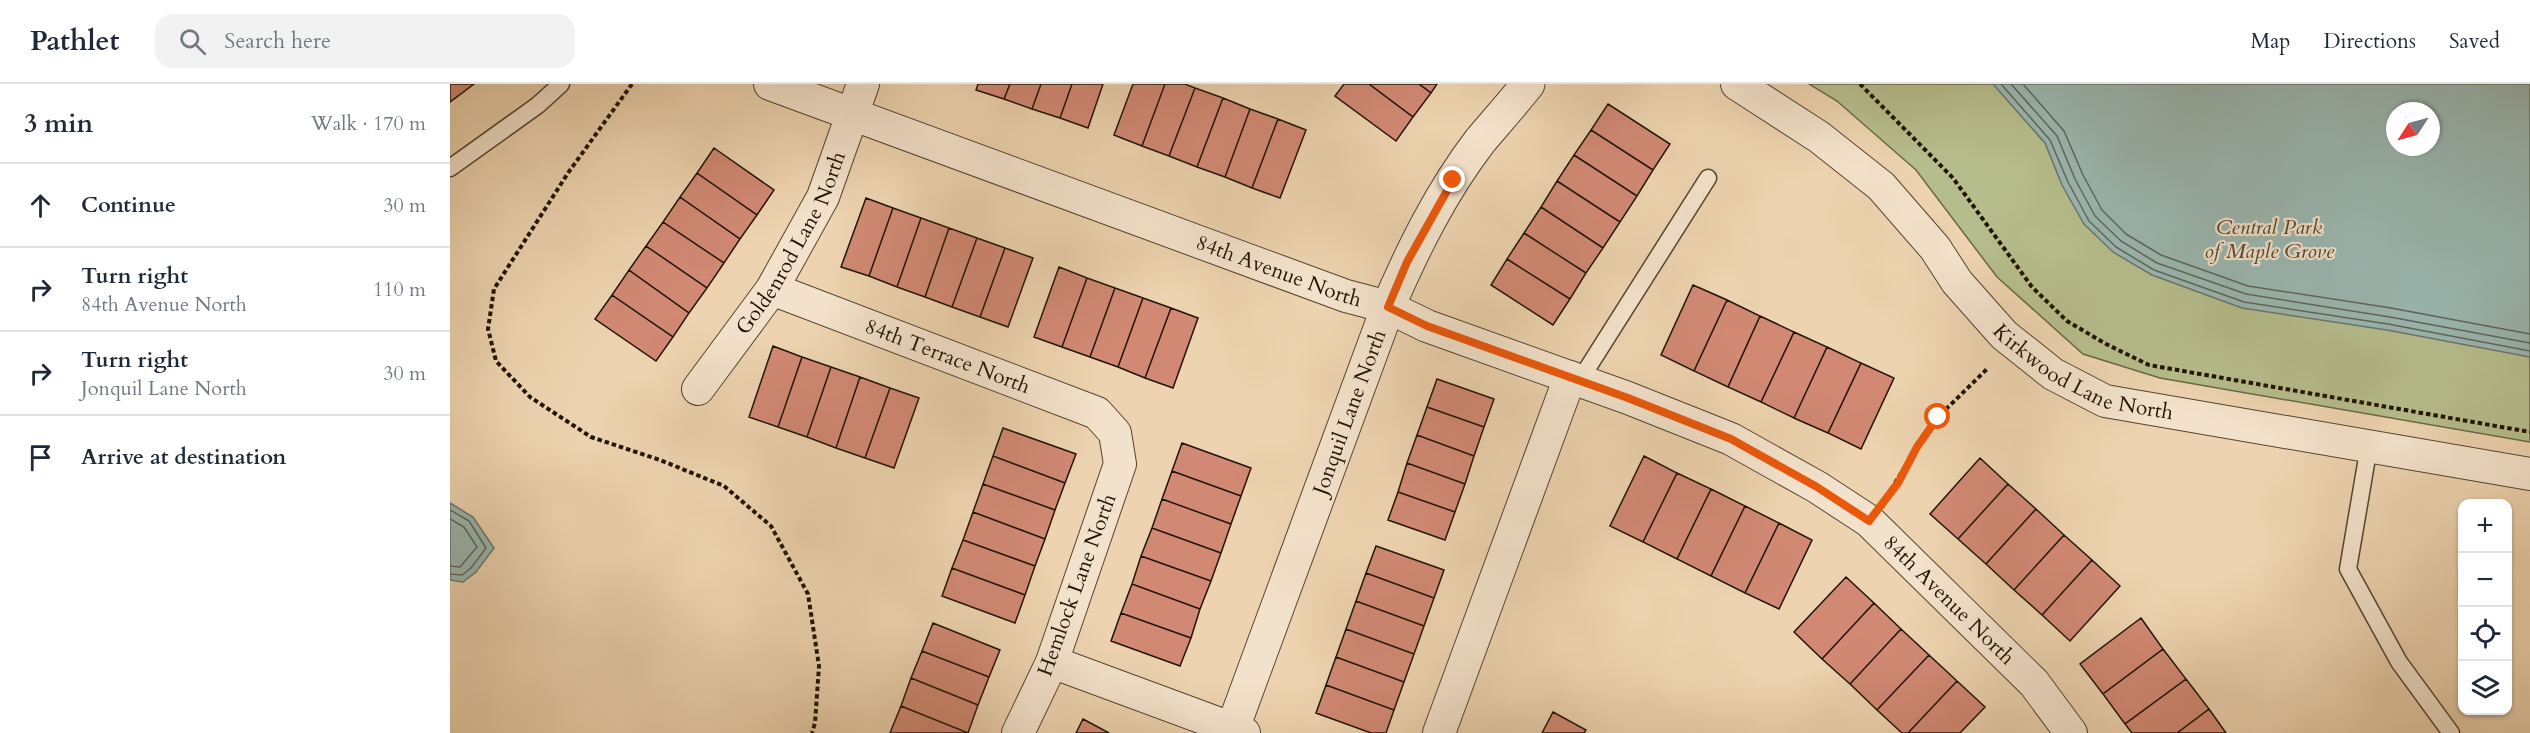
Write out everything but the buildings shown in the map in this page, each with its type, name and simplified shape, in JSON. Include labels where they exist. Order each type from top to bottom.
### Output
[{"type":"street","name":"84th Avenue North","points":[[770,84],[1346,296],[1388,307],[1427,326],[1575,378],[1731,439],[1817,487],[1869,521],[2034,683],[2071,733]]},
{"type":"street","name":"Goldenrod Lane North","points":[[698,389],[772,289],[823,197],[863,84]]},
{"type":"street","name":"Jonquil Lane North","points":[[1236,732],[1388,307],[1407,262],[1453,180],[1480,141],[1528,84]]},
{"type":"street","name":"Kirkwood Lane North","points":[[1737,84],[1819,137],[1881,186],[1935,248],[1957,282],[2004,335],[2052,374],[2105,401],[2530,474]]},
{"type":"street","name":"84th Terrace North","points":[[772,289],[1097,413],[1115,433]]},
{"type":"street","points":[[1439,733],[1575,378]]},
{"type":"street","name":"Hemlock Lane North","points":[[1018,733],[1052,662],[1120,464],[1115,433]]},
{"type":"street","points":[[1052,662],[1236,732]]},
{"type":"lane","points":[[450,168],[538,105],[561,84]]},
{"type":"lane","points":[[1575,378],[1708,178]]},
{"type":"lane","points":[[2368,446],[2348,569],[2399,662],[2451,733]]},
{"type":"path","points":[[632,84],[568,173],[494,289],[488,329],[496,361],[530,397],[591,437],[660,460],[724,486],[771,526],[808,594],[819,666],[815,723],[812,733]]},
{"type":"path","points":[[1860,84],[1953,178],[2032,287],[2067,321],[2106,344],[2149,364],[2530,432]]},
{"type":"path","points":[[1869,521],[1898,483],[1917,447],[1938,417],[1988,368]]},
{"type":"green space","name":"Central Park of Maple Grove","points":[[1809,84],[2530,84],[2530,442],[2160,378],[2083,354],[1997,277],[1916,170],[1837,101]]},
{"type":"water","points":[[1993,84],[2530,84],[2530,357],[2387,330],[2242,308],[2152,275],[2113,252],[2084,224],[2062,185],[2045,143]]},
{"type":"water","points":[[450,503],[473,517],[494,548],[476,572],[463,582],[450,580]]},
{"type":"route","points":[[1453,180],[1407,262],[1388,307],[1427,326],[1580,380],[1731,439],[1817,487],[1869,521],[1898,483],[1917,447],[1938,417]]}]
